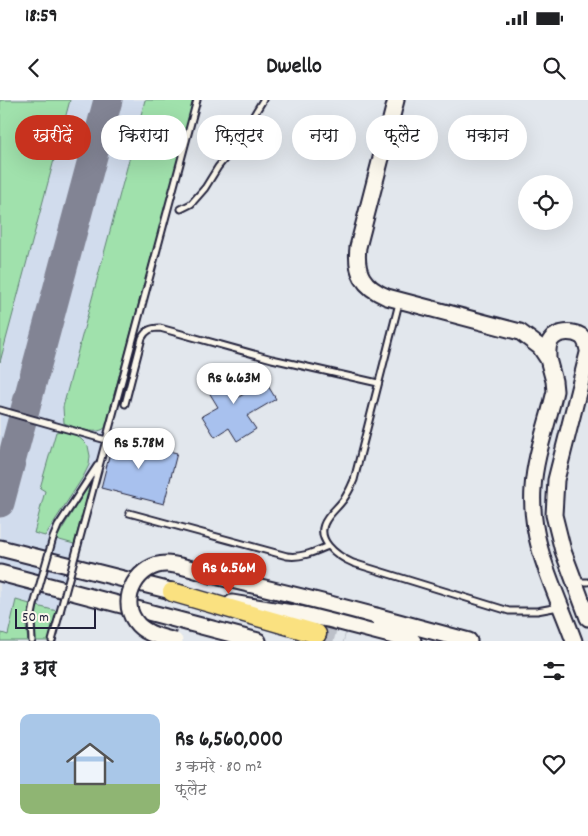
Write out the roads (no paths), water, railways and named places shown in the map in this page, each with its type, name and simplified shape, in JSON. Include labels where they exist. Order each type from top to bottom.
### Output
[{"type":"highway","points":[[172,592],[317,634]]},
{"type":"main road","points":[[396,100],[358,247],[358,269],[368,286],[376,292],[520,332],[540,347],[548,359],[555,391],[535,474],[533,523],[536,541],[543,562],[574,641]]},
{"type":"main road","points":[[548,359],[549,342],[552,337],[559,334],[573,333],[581,336],[586,343],[588,352],[560,463],[554,498],[554,515],[557,533],[581,582],[588,618]]},
{"type":"main road","points":[[0,548],[172,592],[328,619],[413,641]]},
{"type":"main road","points":[[176,641],[146,632],[135,622],[130,607],[131,590],[138,577],[148,570],[165,564],[182,566],[214,576],[469,641]]},
{"type":"main road","points":[[0,573],[258,641]]},
{"type":"lane","points":[[52,641],[197,100]]},
{"type":"lane","points":[[181,209],[191,204],[198,197],[264,100]]},
{"type":"lane","points":[[400,300],[354,480],[348,494],[326,520],[323,528],[328,546],[342,559],[353,563],[509,611],[537,612],[562,607]]},
{"type":"lane","points":[[125,404],[142,338],[148,330],[154,328],[160,328],[272,359],[378,383]]},
{"type":"lane","points":[[0,410],[106,440]]},
{"type":"lane","points":[[32,641],[31,620],[34,605],[53,538],[58,526],[100,462]]},
{"type":"lane","points":[[129,513],[286,556],[308,555],[328,546]]},
{"type":"tunnel","points":[[317,634],[344,641]]}]
